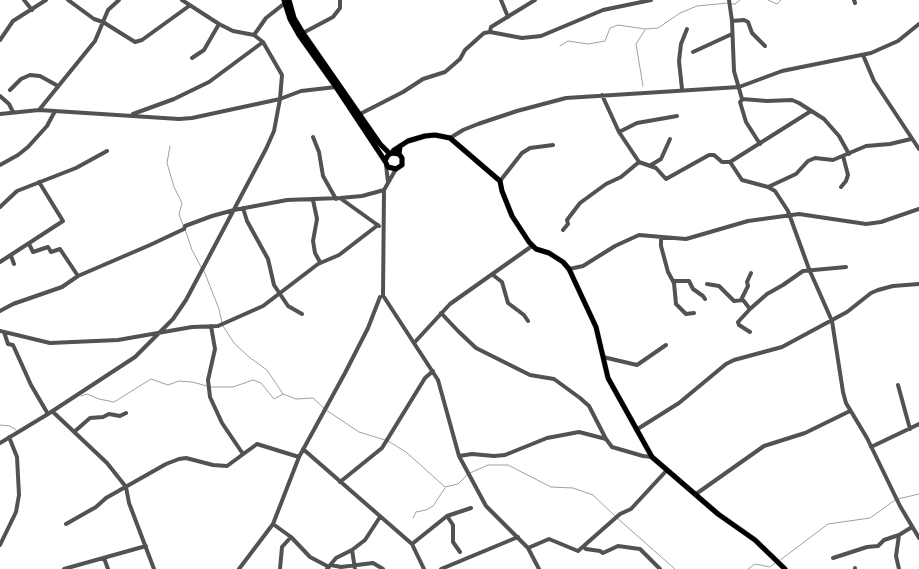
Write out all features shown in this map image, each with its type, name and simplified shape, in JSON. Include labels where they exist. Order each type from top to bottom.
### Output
[{"type":"main road","points":[[286,1],[290,19],[358,115],[380,144],[391,153],[399,154]]},
{"type":"main road","points":[[301,34],[336,86],[344,95]]},
{"type":"main road","points":[[358,115],[390,169],[396,169],[402,162],[399,154],[400,146]]},
{"type":"main road","points":[[386,163],[391,153],[410,140],[428,136],[450,138],[500,181],[502,191],[512,216],[532,246],[554,256],[569,269],[596,327],[608,378],[652,457],[718,514],[774,556],[785,568]]},
{"type":"street","points":[[24,0],[32,10]]},
{"type":"street","points":[[0,40],[13,21],[46,0]]},
{"type":"street","points":[[68,0],[94,19],[103,22],[131,40],[139,41],[171,21],[189,6]]},
{"type":"street","points":[[39,110],[95,41],[108,10],[119,0]]},
{"type":"street","points":[[0,443],[50,413],[135,357],[159,333],[182,307],[272,137],[277,121],[282,75],[263,42],[254,36],[233,31],[219,24],[189,6],[182,0]]},
{"type":"street","points":[[301,34],[333,17],[340,8],[340,0]]},
{"type":"street","points":[[501,0],[508,17]]},
{"type":"street","points":[[490,32],[491,27],[535,0]]},
{"type":"street","points":[[358,115],[403,92],[423,79],[445,72],[460,59],[467,47],[482,35],[490,32],[522,38],[542,36],[602,10],[636,1],[651,0]]},
{"type":"street","points":[[729,0],[732,21],[734,71],[744,99]]},
{"type":"street","points":[[254,36],[266,18],[286,1]]},
{"type":"street","points":[[732,21],[744,20],[748,22],[752,33],[765,46]]},
{"type":"street","points":[[192,58],[204,50],[219,24]]},
{"type":"street","points":[[450,138],[472,126],[549,101],[566,98],[682,89],[739,87],[782,71],[864,55],[882,49],[898,41],[919,24]]},
{"type":"street","points":[[682,89],[680,44],[687,29]]},
{"type":"street","points":[[693,52],[732,34]]},
{"type":"street","points":[[131,115],[174,99],[209,82],[263,42]]},
{"type":"street","points":[[864,55],[874,81],[919,149]]},
{"type":"street","points":[[10,90],[21,79],[30,74],[37,75],[58,86]]},
{"type":"street","points":[[0,114],[39,110],[131,115],[172,119],[192,118],[280,98],[301,91],[336,86]]},
{"type":"street","points":[[602,95],[619,132],[639,162],[651,165],[666,179],[709,155],[714,155],[722,162],[730,162],[811,111]]},
{"type":"street","points":[[0,96],[9,104],[13,112]]},
{"type":"street","points":[[744,99],[768,101],[792,100],[824,119],[839,136],[849,154]]},
{"type":"street","points":[[744,99],[740,102],[746,122],[760,144]]},
{"type":"street","points":[[0,165],[18,155],[28,147],[47,126],[55,111]]},
{"type":"street","points":[[619,132],[637,123],[677,116]]},
{"type":"street","points":[[313,137],[319,152],[323,176],[338,198],[378,225],[384,226]]},
{"type":"street","points":[[651,165],[662,159],[670,139]]},
{"type":"street","points":[[768,187],[796,174],[811,160],[818,158],[833,160],[872,144],[890,144],[911,139]]},
{"type":"street","points":[[500,181],[522,153],[530,148],[553,145]]},
{"type":"street","points":[[0,207],[17,191],[76,168],[107,151]]},
{"type":"street","points":[[841,187],[846,181],[848,175],[844,156]]},
{"type":"street","points":[[563,230],[568,224],[567,220],[580,202],[606,184],[621,177],[639,162]]},
{"type":"street","points":[[730,162],[742,180],[768,187],[775,191],[789,215],[809,269],[832,321],[843,392],[850,412],[871,447],[900,506],[919,538]]},
{"type":"street","points":[[386,163],[388,182]]},
{"type":"street","points":[[238,569],[272,524],[299,457],[324,414],[368,328],[382,297],[384,190],[396,169]]},
{"type":"street","points":[[0,262],[63,221],[39,182]]},
{"type":"street","points":[[0,311],[13,304],[62,287],[78,276],[136,252],[184,228],[234,210],[287,200],[313,200],[362,196],[384,190]]},
{"type":"street","points":[[313,200],[317,219],[313,241],[315,253],[320,262]]},
{"type":"street","points":[[243,208],[247,221],[266,252],[272,271],[273,283],[288,306],[302,314]]},
{"type":"street","points":[[569,269],[588,263],[615,246],[639,234],[686,239],[748,221],[789,215],[813,215],[839,221],[866,224],[881,222],[919,209]]},
{"type":"street","points":[[2,331],[50,343],[118,340],[159,333],[218,326],[263,306],[320,262],[339,255],[378,225]]},
{"type":"street","points":[[661,237],[662,253],[668,272],[674,280],[675,302],[677,307],[686,314],[694,313]]},
{"type":"street","points":[[29,244],[33,252],[48,247],[51,252],[60,248],[78,276]]},
{"type":"street","points":[[414,343],[450,304],[532,246]]},
{"type":"street","points":[[11,256],[14,264]]},
{"type":"street","points":[[750,332],[738,324],[750,309],[767,294],[783,285],[797,274],[809,269],[846,267]]},
{"type":"street","points":[[741,300],[748,287],[747,282],[750,273]]},
{"type":"street","points":[[493,275],[502,282],[508,303],[524,315],[528,321]]},
{"type":"street","points":[[674,280],[689,281],[693,289],[705,299]]},
{"type":"street","points":[[707,284],[718,286],[734,301],[741,300]]},
{"type":"street","points":[[636,430],[679,403],[726,364],[740,357],[782,347],[832,321],[878,290],[893,286],[919,284]]},
{"type":"street","points":[[382,297],[433,371],[441,390],[459,456],[486,506],[528,548],[539,569]]},
{"type":"street","points":[[741,300],[750,309]]},
{"type":"street","points":[[441,313],[476,348],[530,375],[554,378],[580,398],[589,406],[606,439],[614,448],[652,457]]},
{"type":"street","points":[[211,326],[215,349],[208,380],[210,397],[222,422],[243,454]]},
{"type":"street","points":[[2,331],[8,344],[13,346],[31,385],[50,413],[74,432],[107,463],[126,487],[130,503],[154,569]]},
{"type":"street","points":[[604,357],[636,365],[666,345]]},
{"type":"street","points":[[340,482],[382,448],[425,378],[433,371]]},
{"type":"street","points":[[898,385],[910,429]]},
{"type":"street","points":[[696,494],[764,446],[805,433],[850,412]]},
{"type":"street","points":[[74,432],[90,418],[103,417],[109,414],[120,416],[126,413]]},
{"type":"street","points":[[871,447],[919,424]]},
{"type":"street","points":[[459,456],[472,454],[494,456],[505,455],[547,438],[579,432],[606,439]]},
{"type":"street","points":[[0,545],[16,512],[19,495],[17,457],[9,437]]},
{"type":"street","points":[[66,524],[126,487],[166,464],[179,459],[186,458],[213,465],[227,466],[253,445],[260,444],[299,457]]},
{"type":"street","points":[[303,449],[412,544],[424,569]]},
{"type":"street","points":[[528,548],[549,539],[578,551],[620,514],[631,509],[667,470]]},
{"type":"street","points":[[412,544],[447,516],[471,508]]},
{"type":"street","points":[[329,567],[336,558],[352,550],[365,540],[380,516]]},
{"type":"street","points":[[447,516],[453,525],[453,542],[460,552]]},
{"type":"street","points":[[272,524],[291,537],[310,557],[329,567],[355,567],[373,564],[383,569]]},
{"type":"street","points":[[833,558],[867,547],[878,546],[884,540],[898,536],[912,527]]},
{"type":"street","points":[[0,529],[5,533]]},
{"type":"street","points":[[898,536],[896,556],[898,569]]},
{"type":"street","points":[[280,569],[282,547],[291,537]]},
{"type":"street","points":[[441,569],[518,537]]},
{"type":"street","points":[[64,569],[146,546]]},
{"type":"street","points":[[584,546],[586,549],[600,551],[603,553],[618,546],[640,549],[660,569]]},
{"type":"street","points":[[352,550],[355,567]]},
{"type":"street","points":[[104,558],[108,569]]},
{"type":"waterway","points":[[731,4],[735,4],[740,0]]},
{"type":"waterway","points":[[768,0],[777,4],[781,0]]},
{"type":"waterway","points":[[560,46],[568,41],[588,44],[605,41],[610,28],[618,25],[645,29],[658,28],[680,13],[697,6],[728,3]]},
{"type":"waterway","points":[[643,86],[636,44],[645,30]]},
{"type":"waterway","points":[[170,146],[167,163],[174,187],[182,203],[179,214],[183,225]]},
{"type":"waterway","points":[[185,229],[192,250],[201,267]]},
{"type":"waterway","points":[[204,271],[219,309],[222,323]]},
{"type":"waterway","points":[[223,326],[234,343],[249,357],[267,370],[283,394]]},
{"type":"waterway","points":[[81,396],[87,394],[99,399],[114,402],[151,379],[168,385],[179,381],[192,382],[207,386]]},
{"type":"waterway","points":[[210,387],[233,387],[253,380],[261,383],[274,399],[283,394],[296,399],[313,398],[324,408]]},
{"type":"waterway","points":[[326,410],[359,432],[385,440]]},
{"type":"waterway","points":[[0,425],[10,426],[16,430]]},
{"type":"waterway","points":[[388,441],[406,452],[445,487],[458,484],[468,474]]},
{"type":"waterway","points":[[470,473],[488,465],[508,465],[551,487],[573,488],[593,495],[615,516]]},
{"type":"waterway","points":[[413,518],[416,512],[426,510],[433,506],[445,488]]},
{"type":"waterway","points":[[898,499],[919,494]]},
{"type":"waterway","points":[[779,561],[828,524],[870,518],[895,500]]},
{"type":"waterway","points":[[617,518],[675,569]]},
{"type":"waterway","points":[[748,569],[755,564],[770,567],[775,563]]}]
